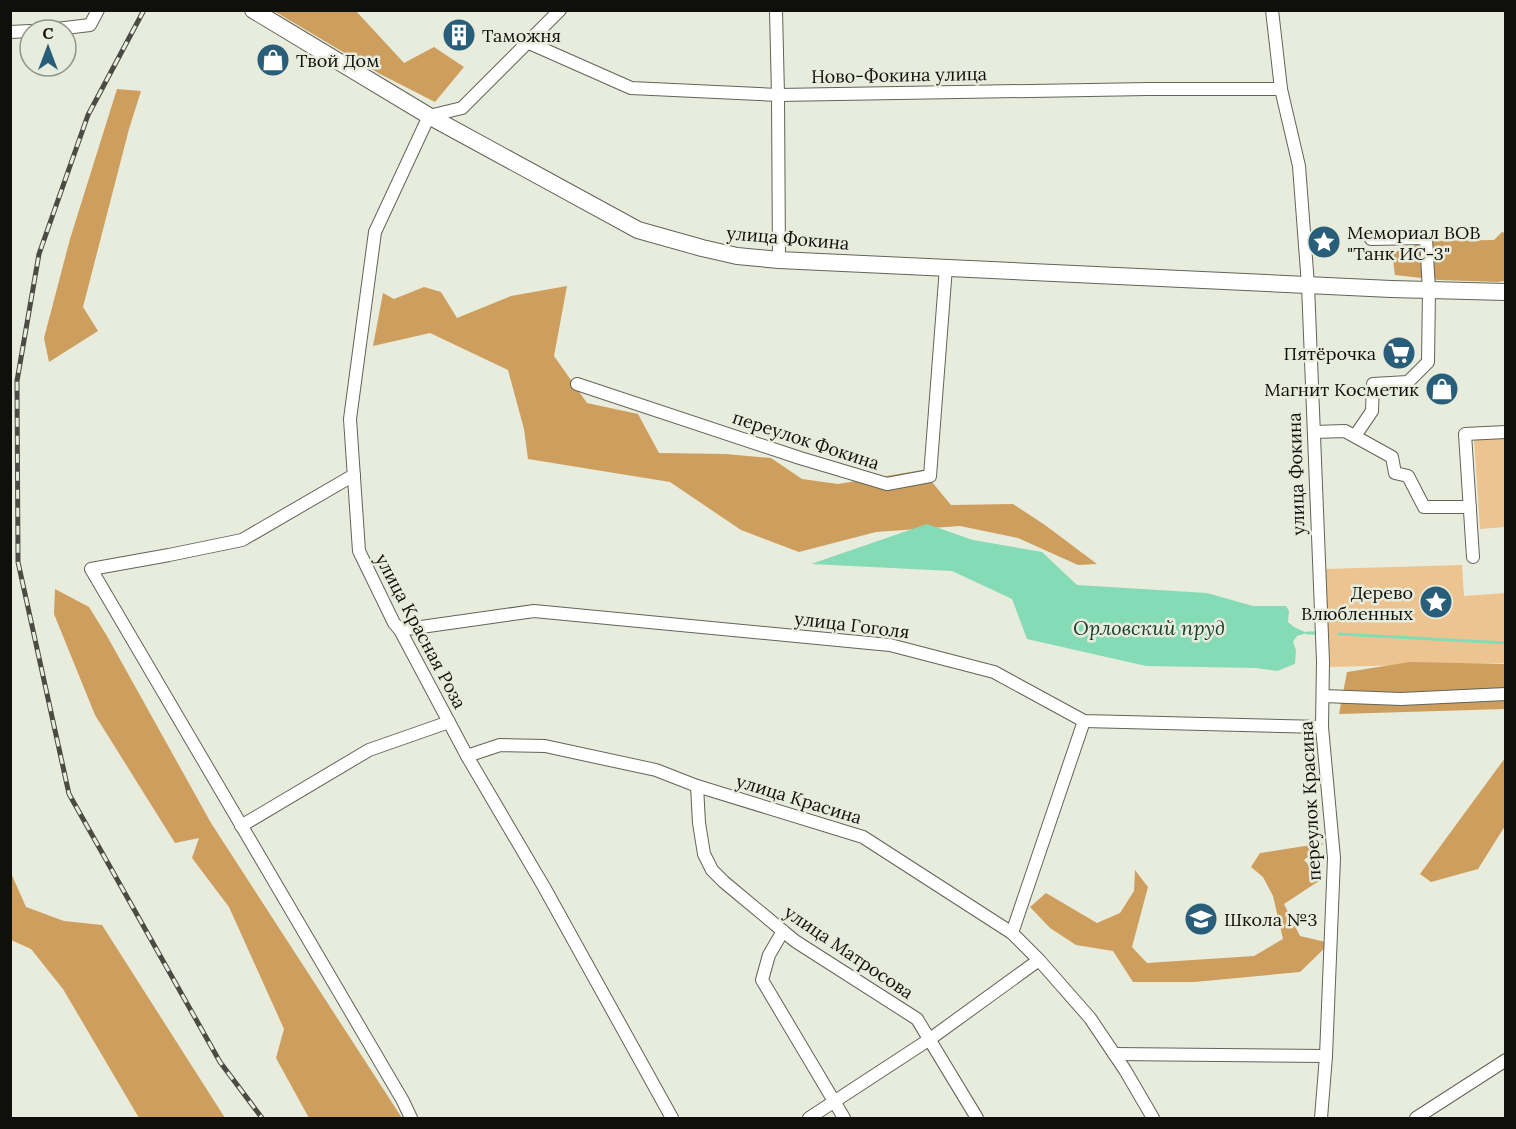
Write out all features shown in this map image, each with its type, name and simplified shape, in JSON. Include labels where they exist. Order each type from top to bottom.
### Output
[{"type":"main road","name":"улица Фокина","points":[[254,10],[429,116],[638,230],[737,256],[779,260],[1308,285],[1506,292]]},
{"type":"street","points":[[78,26],[90,24],[98,10]]},
{"type":"street","points":[[429,116],[462,108],[560,10]]},
{"type":"street","points":[[776,10],[779,260]]},
{"type":"street","points":[[1272,10],[1281,89],[1299,166],[1308,285]]},
{"type":"street","name":"Ново-Фокина улица","points":[[527,42],[631,88],[778,95],[1281,89]]},
{"type":"street","name":"улица Красная Роза","points":[[429,116],[375,232],[350,419],[359,551],[394,623],[400,630],[466,756],[549,897],[672,1119]]},
{"type":"street","points":[[1355,436],[1372,411],[1373,384],[1408,382],[1428,362],[1429,290],[1426,238],[1371,239]]},
{"type":"street","name":"переулок Фокина","points":[[577,384],[800,458],[887,484],[930,476],[946,267]]},
{"type":"street","name":"улица Фокина","points":[[1308,285],[1323,661]]},
{"type":"street","points":[[1314,432],[1345,431],[1392,457],[1395,473],[1408,476],[1424,507],[1470,507]]},
{"type":"street","points":[[1473,557],[1465,434],[1506,432]]},
{"type":"street","points":[[354,475],[242,540],[91,568],[403,1101],[411,1119]]},
{"type":"street","name":"улица Гоголя","points":[[400,630],[534,611],[890,645],[994,672],[1084,721],[1322,727]]},
{"type":"street","name":"переулок Красина","points":[[1321,1119],[1326,1056],[1334,858],[1322,727],[1323,661]]},
{"type":"street","points":[[1323,696],[1401,699],[1506,694]]},
{"type":"street","points":[[1012,933],[1084,721]]},
{"type":"street","points":[[241,826],[369,750],[449,722]]},
{"type":"street","name":"улица Красина","points":[[466,756],[500,745],[545,746],[656,770],[697,786],[863,837],[1012,933],[1090,1017],[1125,1070],[1153,1119]]},
{"type":"street","name":"улица Матросова","points":[[697,786],[704,854],[712,870],[795,941],[917,1019],[977,1119]]},
{"type":"street","points":[[783,932],[769,955],[762,980],[844,1119]]},
{"type":"street","points":[[809,1119],[930,1039],[1039,960]]},
{"type":"street","points":[[1114,1054],[1326,1056]]},
{"type":"street","points":[[1416,1119],[1506,1060]]},
{"type":"shaded area","points":[[274,11],[356,11],[404,63],[434,47],[464,67],[435,102],[380,74]]},
{"type":"shaded area","points":[[117,89],[141,91],[83,307],[98,331],[49,362],[44,338],[70,239]]},
{"type":"shaded area","points":[[1502,232],[1505,233],[1505,281],[1439,280],[1395,275],[1392,253],[1428,241],[1494,240]]},
{"type":"shaded area","points":[[567,286],[554,356],[587,403],[638,414],[659,453],[726,454],[771,458],[802,479],[838,484],[922,470],[951,505],[1013,504],[1097,564],[1078,565],[1018,538],[960,526],[876,532],[799,552],[741,530],[670,482],[528,459],[524,429],[508,370],[430,333],[373,346],[383,293],[394,299],[424,287],[441,292],[457,318],[511,296]]},
{"type":"shaded area","points":[[1505,438],[1505,527],[1480,529],[1474,440]]},
{"type":"shaded area","points":[[1462,565],[1464,596],[1505,593],[1505,663],[1327,667],[1324,569]]},
{"type":"shaded area","points":[[55,589],[89,607],[211,823],[402,1118],[309,1118],[276,1058],[284,1029],[229,907],[192,858],[199,838],[175,843],[95,715],[54,614]]},
{"type":"shaded area","points":[[1410,662],[1505,664],[1505,709],[1339,714],[1347,672]]},
{"type":"shaded area","points":[[1505,758],[1505,826],[1478,869],[1431,882],[1420,874]]},
{"type":"shaded area","points":[[1324,843],[1304,860],[1322,879],[1284,904],[1300,936],[1330,943],[1300,972],[1194,982],[1133,982],[1113,951],[1076,945],[1050,928],[1030,907],[1046,893],[1097,923],[1120,913],[1134,891],[1135,870],[1148,887],[1132,947],[1147,963],[1254,956],[1283,939],[1273,896],[1263,877],[1251,867],[1260,853]]},
{"type":"shaded area","points":[[11,873],[26,907],[64,921],[102,925],[225,1118],[139,1118],[63,989],[31,949],[11,940]]},
{"type":"water","name":"Орловский пруд","points":[[927,524],[973,540],[1042,552],[1077,585],[1207,593],[1253,606],[1286,606],[1289,611],[1288,622],[1307,633],[1297,636],[1293,642],[1296,650],[1295,664],[1277,671],[1256,668],[1146,666],[1027,639],[1012,599],[952,571],[811,564]]},
{"type":"waterway","points":[[1307,633],[1317,633]]},
{"type":"waterway","points":[[1339,634],[1506,643]]},
{"type":"railway","points":[[144,10],[88,115],[39,254],[17,381],[18,562],[69,794],[220,1062],[262,1118]]},
{"type":"place","name":"Таможня","points":[[459,35]]},
{"type":"place","name":"Твой Дом","points":[[273,60]]},
{"type":"place","name":"Мемориал ВОВ \"Танк ИС-3\"","points":[[1324,242]]},
{"type":"place","name":"Пятёрочка","points":[[1399,353]]},
{"type":"place","name":"Магнит Косметик","points":[[1442,389]]},
{"type":"place","name":"Дерево Влюбленных","points":[[1436,602]]},
{"type":"place","name":"Школа №3","points":[[1201,919]]}]
